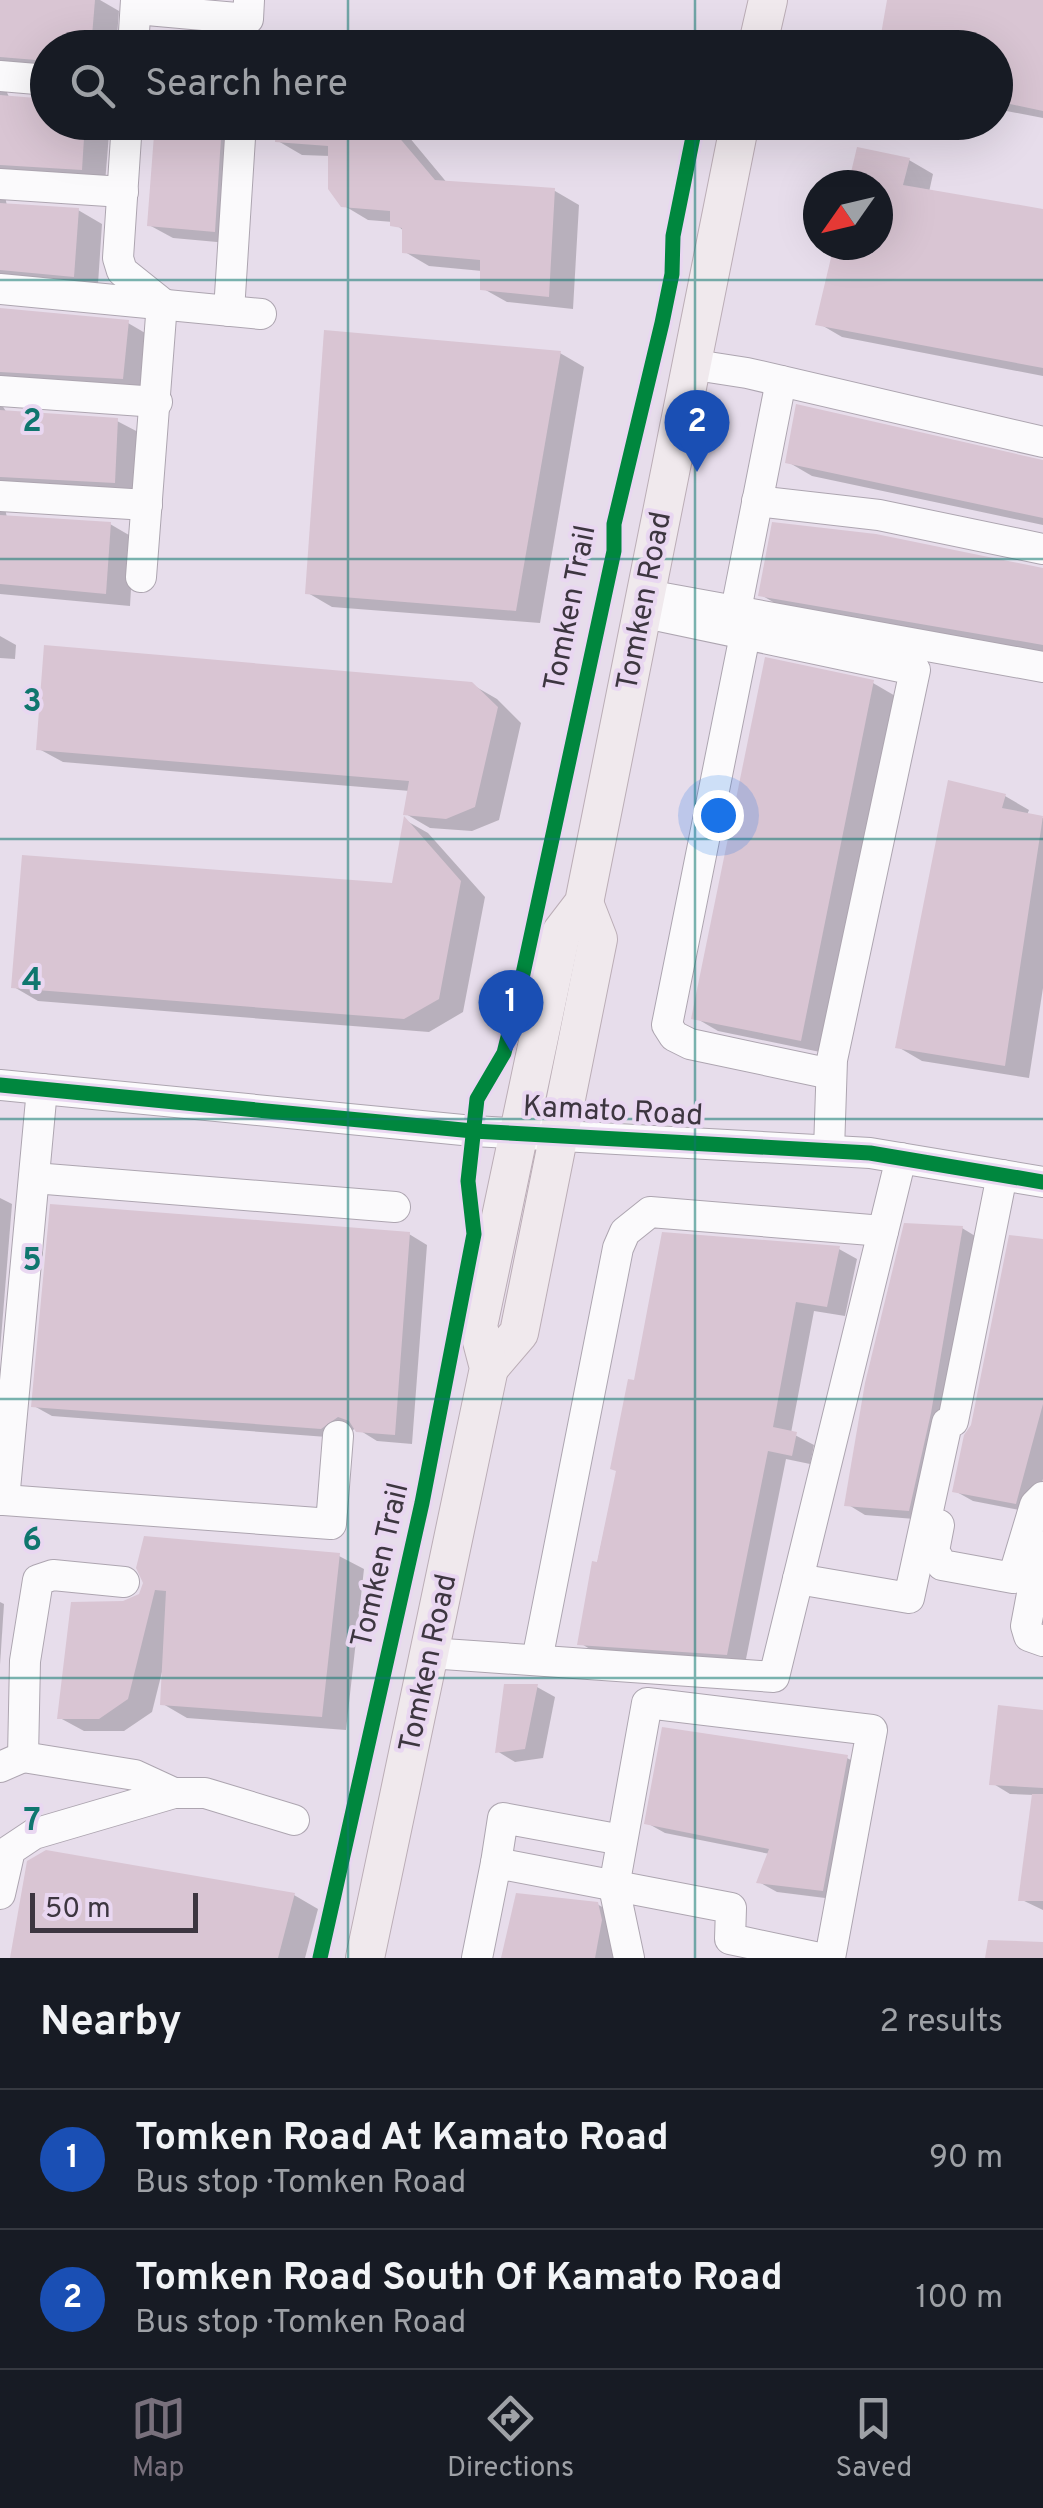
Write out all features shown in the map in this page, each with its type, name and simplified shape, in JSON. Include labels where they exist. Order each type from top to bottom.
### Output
[{"type":"main road","points":[[761,30],[768,0]]},
{"type":"main road","name":"Tomken Road","points":[[365,1958],[489,1368],[478,1326],[561,933],[584,903],[736,140]]},
{"type":"main road","name":"Tomken Road","points":[[489,1368],[519,1332],[598,939],[584,903]]},
{"type":"street","points":[[134,30],[136,5],[247,22]]},
{"type":"street","points":[[0,76],[30,78]]},
{"type":"street","points":[[126,140],[118,258],[122,270],[162,303]]},
{"type":"street","points":[[229,311],[240,140]]},
{"type":"street","points":[[0,184],[123,192]]},
{"type":"street","points":[[0,289],[261,314]]},
{"type":"street","points":[[141,577],[162,303]]},
{"type":"street","points":[[689,364],[781,381],[1043,442]]},
{"type":"street","points":[[781,381],[668,1025],[674,1036],[690,1044],[831,1074]]},
{"type":"street","points":[[0,392],[157,402]]},
{"type":"street","points":[[0,496],[147,505]]},
{"type":"street","points":[[757,501],[878,515],[1043,549]]},
{"type":"street","points":[[643,604],[740,623],[1043,667]]},
{"type":"street","points":[[740,623],[914,670],[831,1074],[829,1150]]},
{"type":"street","name":"Kamato Road","points":[[0,1086],[473,1131],[829,1150],[1043,1182]]},
{"type":"street","points":[[42,1089],[2,1500],[331,1524],[338,1436]]},
{"type":"street","points":[[429,1653],[774,1678],[901,1158]]},
{"type":"street","points":[[953,1421],[1002,1175]]},
{"type":"street","points":[[34,1178],[395,1208]]},
{"type":"street","points":[[537,1660],[618,1248],[626,1232],[650,1212],[883,1231]]},
{"type":"street","points":[[953,1421],[958,1426],[936,1561],[1013,1578],[1035,1505],[1043,1496]]},
{"type":"street","points":[[798,1579],[910,1598],[948,1423],[953,1421]]},
{"type":"street","points":[[1043,1536],[1026,1626],[1029,1636],[1043,1641]]},
{"type":"street","points":[[124,1582],[53,1576],[38,1580],[12,1762],[135,1775],[174,1793]]},
{"type":"street","points":[[636,1957],[614,1884],[647,1703],[872,1730],[830,1958]]},
{"type":"street","points":[[0,1894],[5,1848],[34,1834],[174,1793],[206,1793],[294,1820]]},
{"type":"street","points":[[477,1958],[504,1818],[622,1840]]},
{"type":"street","points":[[496,1863],[731,1908],[726,1949],[819,1958]]},
{"type":"building","points":[[0,0],[95,0],[92,30],[30,30],[30,60],[0,57]]},
{"type":"building","points":[[887,0],[1043,0],[1043,111],[1013,105],[1013,30],[882,30]]},
{"type":"building","points":[[0,95],[30,98],[30,140],[84,140],[82,170],[0,165]]},
{"type":"building","points":[[154,140],[221,140],[215,232],[147,226]]},
{"type":"building","points":[[401,140],[435,180],[555,188],[549,297],[480,290],[480,260],[402,253],[402,228],[390,226],[390,211],[341,207],[328,189],[328,146],[275,142]]},
{"type":"building","points":[[857,147],[910,158],[903,185],[1043,209],[1043,368],[815,325],[830,260],[893,260],[893,170],[852,170]]},
{"type":"building","points":[[0,203],[79,208],[74,277],[0,270]]},
{"type":"building","points":[[0,308],[129,320],[123,379],[0,372]]},
{"type":"building","points":[[324,330],[561,351],[516,611],[305,594]]},
{"type":"building","points":[[796,404],[1043,460],[1043,518],[785,463]]},
{"type":"building","points":[[0,410],[118,418],[115,483],[0,477]]},
{"type":"building","points":[[0,515],[111,522],[106,594],[0,584]]},
{"type":"building","points":[[772,522],[876,534],[1043,568],[1043,645],[758,596]]},
{"type":"building","points":[[44,645],[472,682],[498,707],[475,807],[446,819],[403,815],[409,781],[36,750]]},
{"type":"building","points":[[765,657],[874,680],[801,1041],[691,1019]]},
{"type":"building","points":[[948,780],[1006,794],[1002,808],[1043,816],[1005,1066],[895,1048]]},
{"type":"building","points":[[404,816],[461,881],[439,999],[404,1019],[11,988],[22,855],[392,883]]},
{"type":"building","points":[[50,1204],[410,1232],[395,1435],[356,1432],[349,1421],[338,1417],[321,1429],[31,1407]]},
{"type":"building","points":[[904,1223],[963,1226],[931,1413],[909,1511],[844,1506],[865,1383]]},
{"type":"building","points":[[662,1232],[840,1246],[827,1307],[796,1302],[773,1427],[797,1432],[792,1456],[768,1451],[727,1655],[577,1645],[592,1561],[597,1562],[616,1471],[610,1469],[628,1379],[634,1380]]},
{"type":"building","points":[[1009,1235],[1043,1239],[1043,1404],[1016,1504],[952,1492],[964,1435],[971,1425]]},
{"type":"building","points":[[144,1536],[340,1553],[322,1717],[160,1705],[166,1591],[155,1590],[128,1699],[99,1719],[57,1719],[71,1602],[123,1601],[139,1594],[143,1583],[136,1568]]},
{"type":"building","points":[[504,1684],[538,1684],[525,1749],[495,1753]]},
{"type":"building","points":[[998,1705],[1043,1710],[1043,1788],[989,1785]]},
{"type":"building","points":[[662,1727],[848,1755],[823,1891],[756,1883],[769,1849],[644,1824]]},
{"type":"building","points":[[1032,1794],[1043,1794],[1043,1901],[1018,1901]]},
{"type":"building","points":[[46,1850],[295,1893],[278,1958],[10,1958],[27,1861]]},
{"type":"building","points":[[516,1893],[598,1902],[602,1920],[595,1958],[501,1958]]},
{"type":"building","points":[[988,1940],[1043,1942],[1043,1958],[985,1958]]},
{"type":"cycle path","name":"Tomken Trail","points":[[320,1958],[422,1503],[474,1234],[468,1181],[477,1099],[504,1053],[518,997],[614,551],[614,524],[672,274],[673,236],[692,140]]},
{"type":"cycle path","points":[[0,1085],[473,1131],[870,1153],[1043,1182]]},
{"type":"place","name":"Tomken Road South Of Kamato Road","points":[[697,472]]},
{"type":"place","name":"Tomken Road At Kamato Road","points":[[511,1052]]}]
